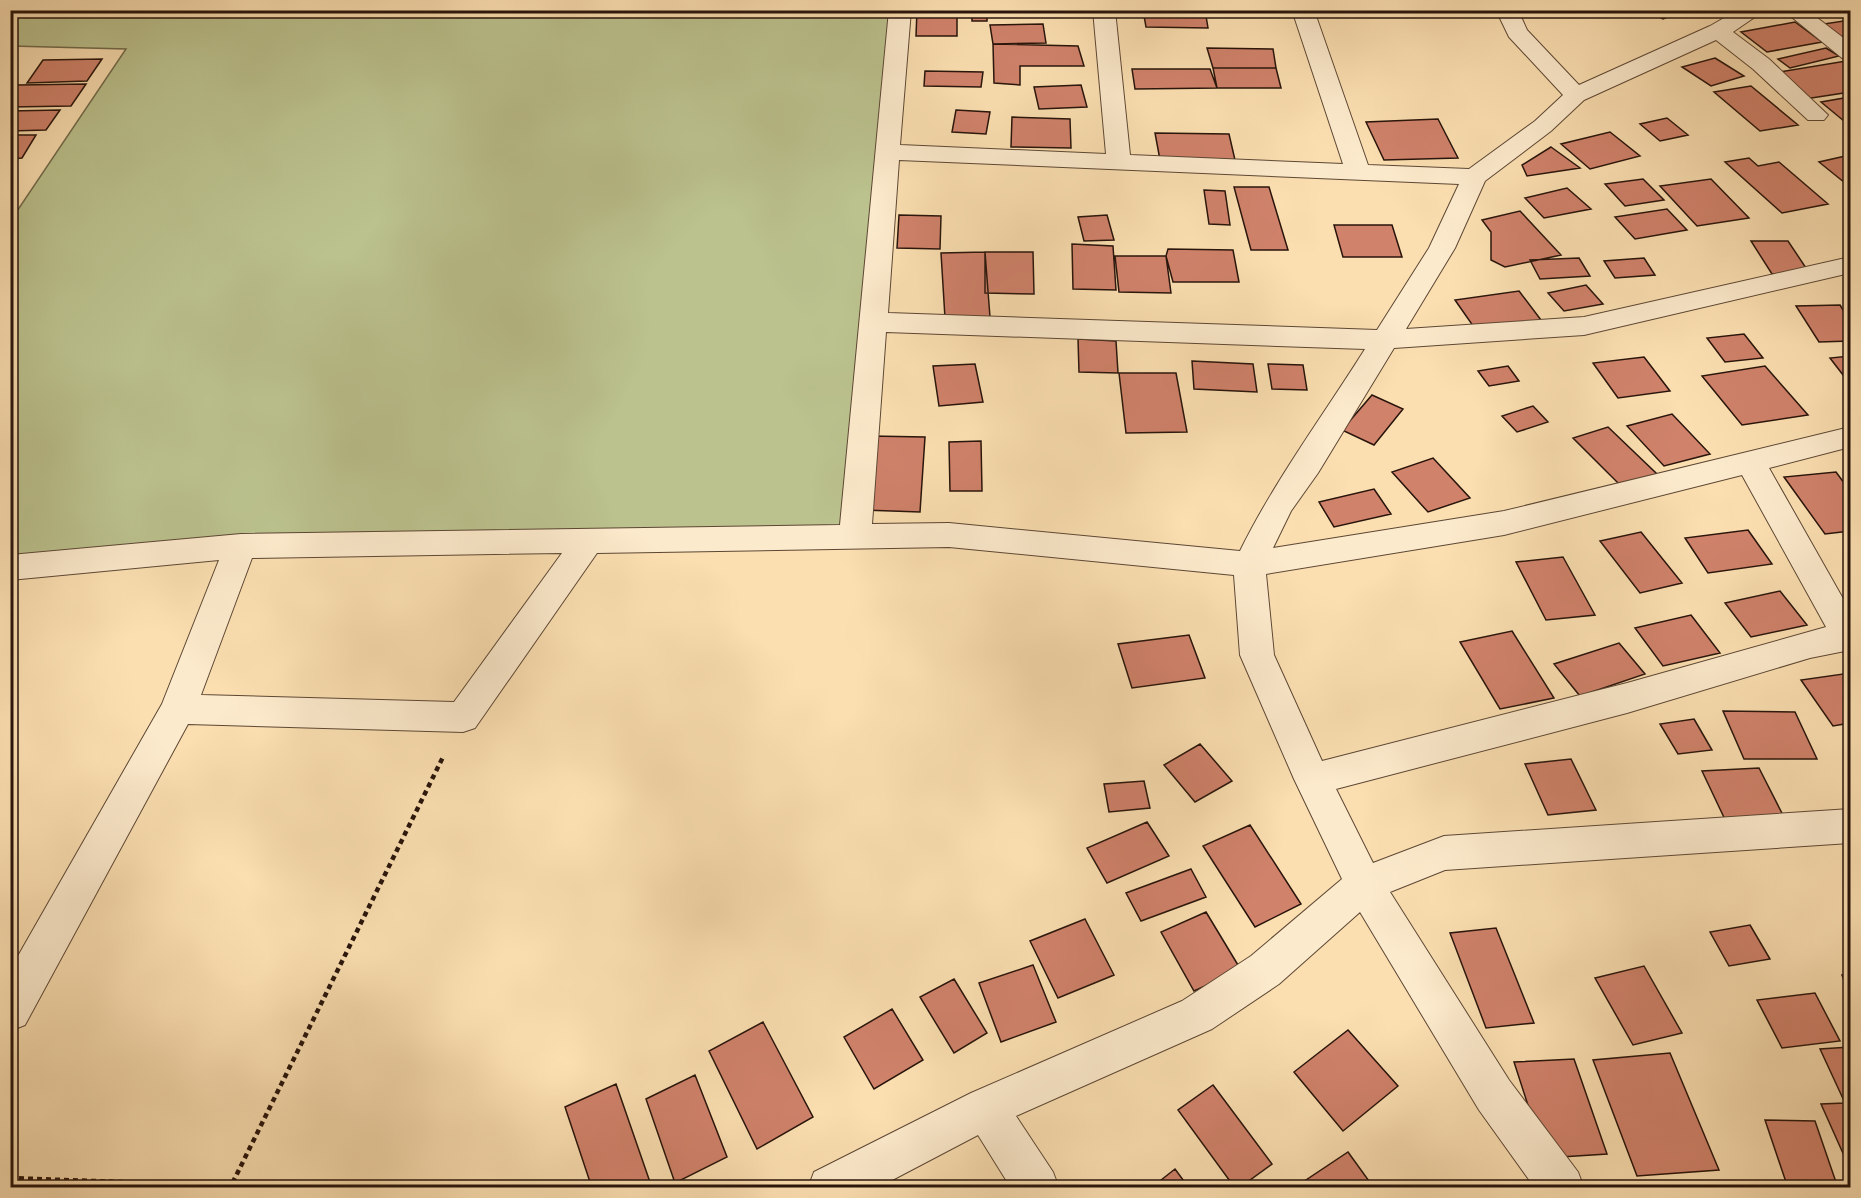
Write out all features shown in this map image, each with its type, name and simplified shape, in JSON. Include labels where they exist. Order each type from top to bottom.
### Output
[{"type":"street","points":[[855,536],[886,152],[900,10]]},
{"type":"street","points":[[1104,10],[1119,163]]},
{"type":"street","points":[[1303,10],[1358,172]]},
{"type":"street","points":[[1507,10],[1517,32],[1576,95]]},
{"type":"street","points":[[1562,1188],[1494,1095],[1365,884],[1312,779],[1257,655],[1249,564],[1278,505],[1306,465],[1382,340],[1442,248],[1474,177],[1543,126],[1576,95],[1718,31],[1755,10]]},
{"type":"street","points":[[1793,10],[1851,53]]},
{"type":"street","points":[[1718,31],[1761,64],[1816,114]]},
{"type":"street","points":[[886,152],[1474,177]]},
{"type":"street","points":[[872,322],[1382,340],[1584,326],[1851,265]]},
{"type":"street","points":[[10,568],[241,546],[949,535],[1249,564],[1504,523],[1851,437]]},
{"type":"street","points":[[1312,779],[1627,698],[1810,644],[1849,636],[1750,461]]},
{"type":"street","points":[[178,709],[463,717],[588,541]]},
{"type":"street","points":[[10,1011],[178,709],[241,546]]},
{"type":"street","points":[[831,1188],[986,1108],[1197,1015],[1265,970],[1365,884],[1444,853],[1851,826]]},
{"type":"street","points":[[986,1108],[1036,1188]]},
{"type":"path","points":[[10,23],[21,10]]},
{"type":"path","points":[[10,1178],[231,1186],[463,717]]},
{"type":"green space","points":[[21,10],[900,11],[855,536],[314,545],[11,569],[11,220],[126,49],[11,46],[11,23]]},
{"type":"building","points":[[917,10],[957,10],[957,36],[916,36]]},
{"type":"building","points":[[972,10],[987,10],[987,21],[972,21]]},
{"type":"building","points":[[1143,10],[1205,10],[1208,28],[1146,27]]},
{"type":"building","points":[[1647,10],[1685,10],[1663,19]]},
{"type":"building","points":[[1850,20],[1850,46],[1824,24]]},
{"type":"building","points":[[1795,22],[1822,42],[1767,52],[1741,32]]},
{"type":"building","points":[[1043,24],[1046,43],[993,44],[990,25]]},
{"type":"building","points":[[993,44],[1078,46],[1084,66],[1020,66],[1020,85],[994,83]]},
{"type":"building","points":[[1207,48],[1273,49],[1276,68],[1213,68]]},
{"type":"building","points":[[1826,48],[1839,56],[1790,68],[1778,59]]},
{"type":"building","points":[[1715,58],[1744,76],[1711,86],[1682,67]]},
{"type":"building","points":[[102,59],[87,81],[27,83],[43,60]]},
{"type":"building","points":[[1846,61],[1850,65],[1850,92],[1805,99],[1773,73]]},
{"type":"building","points":[[1213,68],[1276,68],[1281,88],[1217,88]]},
{"type":"building","points":[[1132,69],[1210,69],[1217,88],[1135,89]]},
{"type":"building","points":[[925,71],[983,72],[981,87],[924,86]]},
{"type":"building","points":[[86,84],[71,106],[10,107],[10,95],[18,85]]},
{"type":"building","points":[[1081,85],[1087,107],[1039,109],[1034,87]]},
{"type":"building","points":[[1751,86],[1798,125],[1760,131],[1714,92]]},
{"type":"building","points":[[1850,97],[1850,126],[1821,102]]},
{"type":"building","points":[[60,110],[46,130],[10,131],[10,111]]},
{"type":"building","points":[[956,110],[990,112],[986,134],[952,132]]},
{"type":"building","points":[[1012,117],[1070,119],[1071,148],[1011,147]]},
{"type":"building","points":[[1667,118],[1688,135],[1660,141],[1640,124]]},
{"type":"building","points":[[1438,119],[1458,158],[1384,160],[1366,122]]},
{"type":"building","points":[[1610,132],[1640,156],[1590,169],[1561,144]]},
{"type":"building","points":[[1155,133],[1229,134],[1235,160],[1160,160]]},
{"type":"building","points":[[10,135],[36,135],[22,158],[10,159]]},
{"type":"building","points":[[1551,147],[1580,168],[1527,176],[1522,165]]},
{"type":"building","points":[[1850,155],[1850,187],[1819,162]]},
{"type":"building","points":[[1749,158],[1758,166],[1779,162],[1828,204],[1782,213],[1725,162]]},
{"type":"building","points":[[1643,179],[1664,200],[1625,206],[1605,184]]},
{"type":"building","points":[[1711,179],[1749,218],[1697,226],[1660,186]]},
{"type":"building","points":[[1234,187],[1269,187],[1288,250],[1251,250]]},
{"type":"building","points":[[1567,188],[1591,209],[1544,218],[1525,198]]},
{"type":"building","points":[[1204,190],[1225,191],[1230,225],[1209,224]]},
{"type":"building","points":[[1667,209],[1687,230],[1635,239],[1615,217]]},
{"type":"building","points":[[1520,211],[1561,255],[1505,267],[1491,260],[1491,232],[1482,220]]},
{"type":"building","points":[[899,215],[941,216],[940,249],[897,248]]},
{"type":"building","points":[[1107,215],[1114,240],[1084,241],[1078,217]]},
{"type":"building","points":[[1334,225],[1392,225],[1402,257],[1343,257]]},
{"type":"building","points":[[1751,241],[1788,241],[1810,274],[1772,274]]},
{"type":"building","points":[[1072,244],[1113,246],[1116,290],[1073,289]]},
{"type":"building","points":[[1168,249],[1233,250],[1239,282],[1173,282],[1166,256]]},
{"type":"building","points":[[985,252],[1033,252],[1034,294],[985,293]]},
{"type":"building","points":[[985,252],[990,317],[945,318],[941,253]]},
{"type":"building","points":[[1115,256],[1166,256],[1171,293],[1119,292]]},
{"type":"building","points":[[1579,258],[1590,276],[1540,279],[1530,260]]},
{"type":"building","points":[[1644,258],[1655,275],[1615,278],[1604,261]]},
{"type":"building","points":[[1586,285],[1603,304],[1564,311],[1548,293]]},
{"type":"building","points":[[1519,291],[1544,324],[1478,333],[1455,300]]},
{"type":"building","points":[[1840,305],[1850,321],[1850,341],[1819,342],[1796,306]]},
{"type":"building","points":[[1744,334],[1763,358],[1725,362],[1707,338]]},
{"type":"building","points":[[1078,339],[1116,341],[1118,373],[1079,372]]},
{"type":"building","points":[[1850,356],[1850,384],[1830,358]]},
{"type":"building","points":[[1644,357],[1670,391],[1618,398],[1593,363]]},
{"type":"building","points":[[1192,361],[1253,364],[1257,392],[1194,389]]},
{"type":"building","points":[[975,364],[983,402],[939,406],[933,366]]},
{"type":"building","points":[[1268,364],[1303,365],[1307,390],[1272,389]]},
{"type":"building","points":[[1508,366],[1519,381],[1489,386],[1478,371]]},
{"type":"building","points":[[1765,366],[1808,415],[1742,425],[1702,376]]},
{"type":"building","points":[[1119,373],[1176,373],[1187,432],[1126,433]]},
{"type":"building","points":[[1372,395],[1403,409],[1374,445],[1342,430]]},
{"type":"building","points":[[1533,406],[1548,422],[1517,432],[1502,416]]},
{"type":"building","points":[[1672,414],[1710,454],[1664,466],[1627,426]]},
{"type":"building","points":[[1608,427],[1657,474],[1621,486],[1573,438]]},
{"type":"building","points":[[870,436],[925,437],[920,512],[863,510]]},
{"type":"building","points":[[981,441],[982,491],[950,491],[949,442]]},
{"type":"building","points":[[1433,458],[1470,498],[1428,512],[1392,472]]},
{"type":"building","points":[[1836,472],[1850,491],[1850,531],[1825,534],[1784,477]]},
{"type":"building","points":[[1374,489],[1391,514],[1334,527],[1319,502]]},
{"type":"building","points":[[1748,530],[1772,564],[1708,573],[1685,538]]},
{"type":"building","points":[[1641,532],[1682,583],[1640,593],[1600,541]]},
{"type":"building","points":[[1563,557],[1595,615],[1546,620],[1516,562]]},
{"type":"building","points":[[1780,591],[1807,625],[1751,637],[1725,603]]},
{"type":"building","points":[[1691,615],[1720,653],[1663,666],[1635,628]]},
{"type":"building","points":[[1512,631],[1554,698],[1500,709],[1460,642]]},
{"type":"building","points":[[1189,635],[1205,678],[1132,688],[1118,644]]},
{"type":"building","points":[[1619,643],[1645,674],[1580,696],[1554,664]]},
{"type":"building","points":[[1850,673],[1850,723],[1833,726],[1801,680]]},
{"type":"building","points":[[1723,711],[1795,712],[1817,759],[1744,759]]},
{"type":"building","points":[[1694,719],[1712,750],[1678,754],[1660,724]]},
{"type":"building","points":[[1200,744],[1232,781],[1195,802],[1164,765]]},
{"type":"building","points":[[1571,759],[1596,810],[1548,815],[1525,764]]},
{"type":"building","points":[[1759,768],[1788,825],[1729,828],[1702,771]]},
{"type":"building","points":[[1144,781],[1150,808],[1109,812],[1104,784]]},
{"type":"building","points":[[1147,822],[1169,856],[1107,883],[1087,848]]},
{"type":"building","points":[[1250,825],[1301,904],[1255,927],[1203,846]]},
{"type":"building","points":[[1191,869],[1206,897],[1141,921],[1126,893]]},
{"type":"building","points":[[1206,912],[1241,970],[1194,991],[1161,932]]},
{"type":"building","points":[[1085,919],[1114,975],[1058,998],[1030,941]]},
{"type":"building","points":[[1750,925],[1770,959],[1729,966],[1710,932]]},
{"type":"building","points":[[1496,928],[1534,1023],[1486,1028],[1450,933]]},
{"type":"building","points":[[1033,965],[1056,1022],[1001,1042],[979,983]]},
{"type":"building","points":[[1644,966],[1682,1033],[1633,1045],[1595,978]]},
{"type":"building","points":[[1842,975],[1850,975],[1850,997]]},
{"type":"building","points":[[954,979],[987,1033],[954,1053],[920,997]]},
{"type":"building","points":[[1815,993],[1840,1041],[1782,1048],[1757,1000]]},
{"type":"building","points":[[892,1009],[923,1060],[874,1089],[844,1037]]},
{"type":"building","points":[[763,1022],[813,1117],[757,1149],[709,1051]]},
{"type":"building","points":[[1348,1030],[1398,1086],[1343,1131],[1294,1072]]},
{"type":"building","points":[[1850,1047],[1850,1169],[1821,1104],[1845,1103],[1820,1049]]},
{"type":"building","points":[[1670,1053],[1719,1170],[1637,1176],[1593,1060]]},
{"type":"building","points":[[1574,1059],[1607,1154],[1545,1158],[1514,1062]]},
{"type":"building","points":[[695,1075],[727,1157],[675,1183],[646,1099]]},
{"type":"building","points":[[616,1084],[651,1185],[646,1188],[592,1188],[565,1107]]},
{"type":"building","points":[[1213,1085],[1272,1164],[1239,1188],[1235,1188],[1178,1110]]},
{"type":"building","points":[[1765,1120],[1815,1121],[1838,1188],[1788,1188]]},
{"type":"building","points":[[1348,1152],[1374,1188],[1294,1188]]},
{"type":"building","points":[[1175,1169],[1189,1188],[1151,1188]]}]
